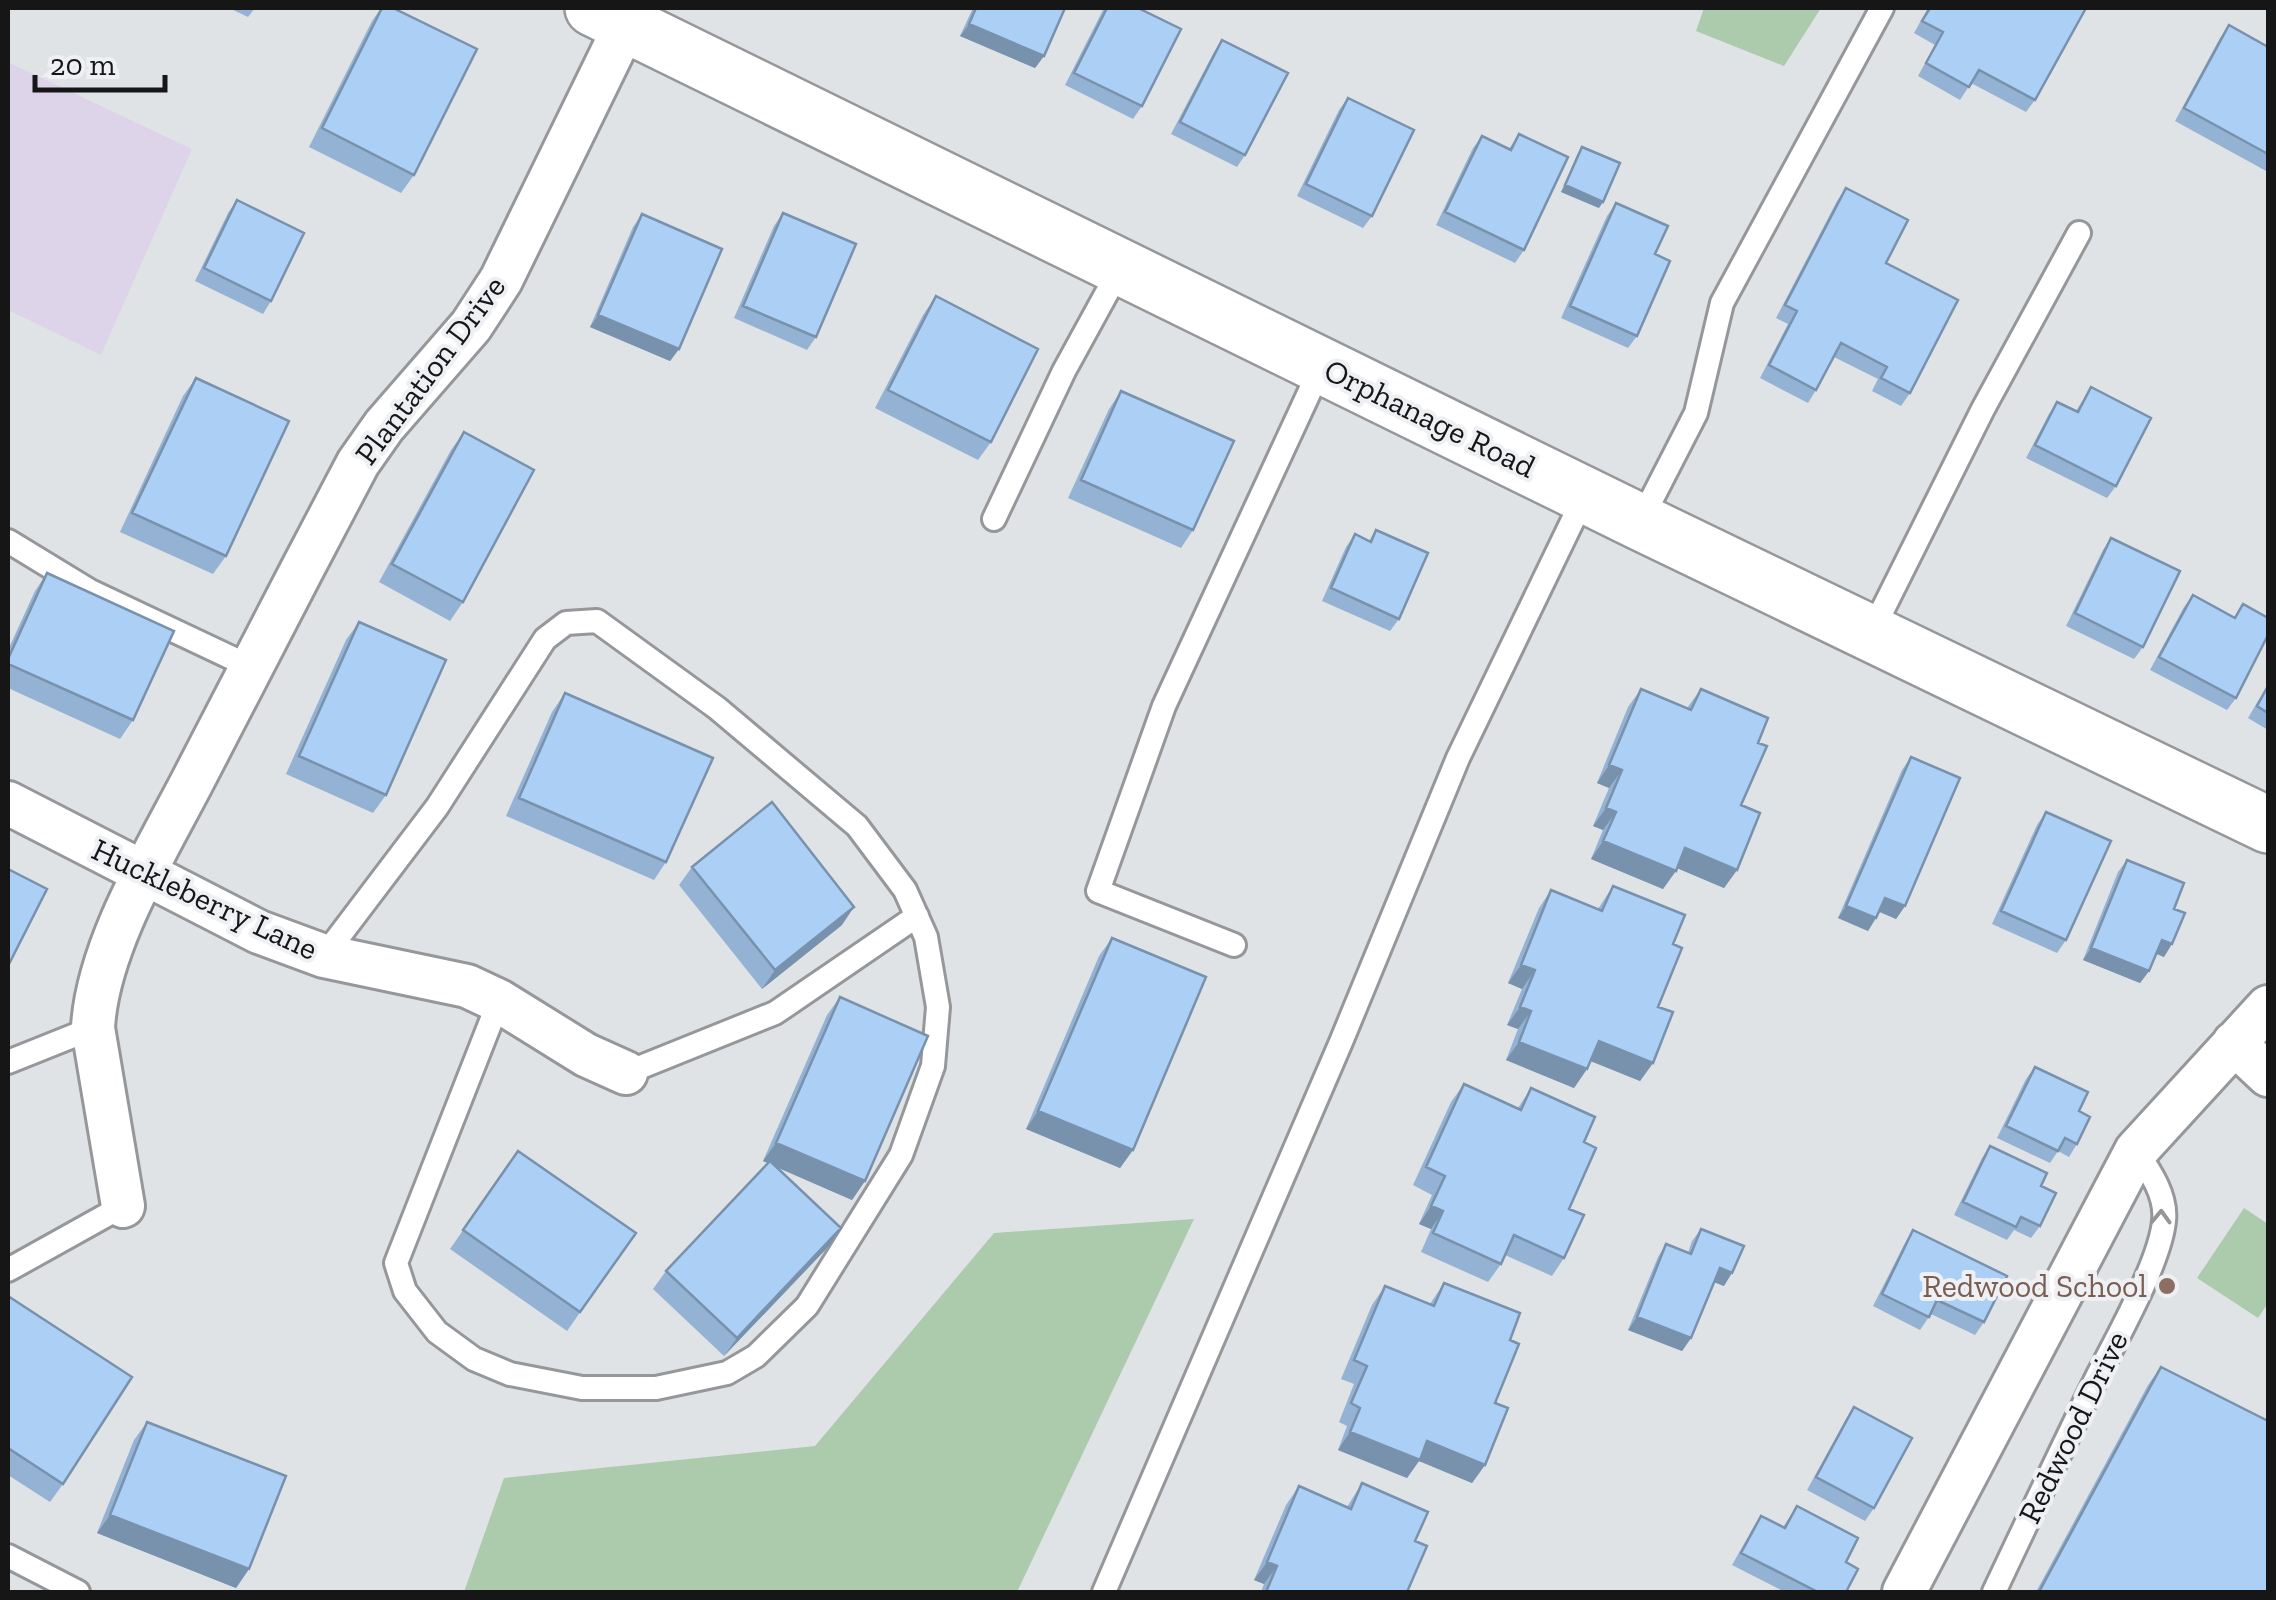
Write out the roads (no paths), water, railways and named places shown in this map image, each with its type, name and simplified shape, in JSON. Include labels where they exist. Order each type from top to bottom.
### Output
[{"type":"main road","name":"Orphanage Road","points":[[610,16],[1640,522],[2268,825]]},
{"type":"street","name":"Plantation Drive","points":[[123,1206],[93,1028],[94,1003],[104,966],[144,874],[358,463],[384,426],[472,326],[501,280],[610,16]]},
{"type":"street","name":"Huckleberry Lane","points":[[8,803],[259,932],[324,956],[466,986],[586,1056],[626,1073]]},
{"type":"street","points":[[1904,1592],[2136,1151],[2268,1007]]},
{"type":"street","points":[[2234,1043],[2268,1075]]},
{"type":"lane","points":[[1640,522],[1696,413],[1722,303],[1882,8]]},
{"type":"lane","points":[[1871,633],[1984,408],[2079,233]]},
{"type":"lane","points":[[994,518],[1064,371],[1121,266]]},
{"type":"lane","points":[[1234,945],[1098,891],[1164,706],[1322,364]]},
{"type":"lane","points":[[1104,1592],[1334,1060],[1458,758],[1586,495]]},
{"type":"lane","points":[[8,541],[90,591],[250,667]]},
{"type":"lane","points":[[324,956],[437,806],[545,640],[566,622],[597,621],[717,708],[857,826],[904,890],[917,916],[926,938],[938,1006],[933,1066],[901,1155],[807,1306],[756,1356],[727,1374],[656,1388],[582,1388],[510,1374],[474,1359],[437,1332],[405,1291],[396,1263],[499,1002]]},
{"type":"lane","points":[[626,1073],[774,1013],[917,916]]},
{"type":"lane","points":[[8,1062],[93,1028]]},
{"type":"lane","name":"Redwood Drive","points":[[1994,1592],[2154,1255],[2164,1222],[2163,1204],[2150,1171],[2136,1151]]},
{"type":"lane","points":[[8,1270],[123,1206]]},
{"type":"lane","points":[[8,1556],[78,1592]]},
{"type":"place","name":"Redwood School","points":[[2167,1286]]}]
